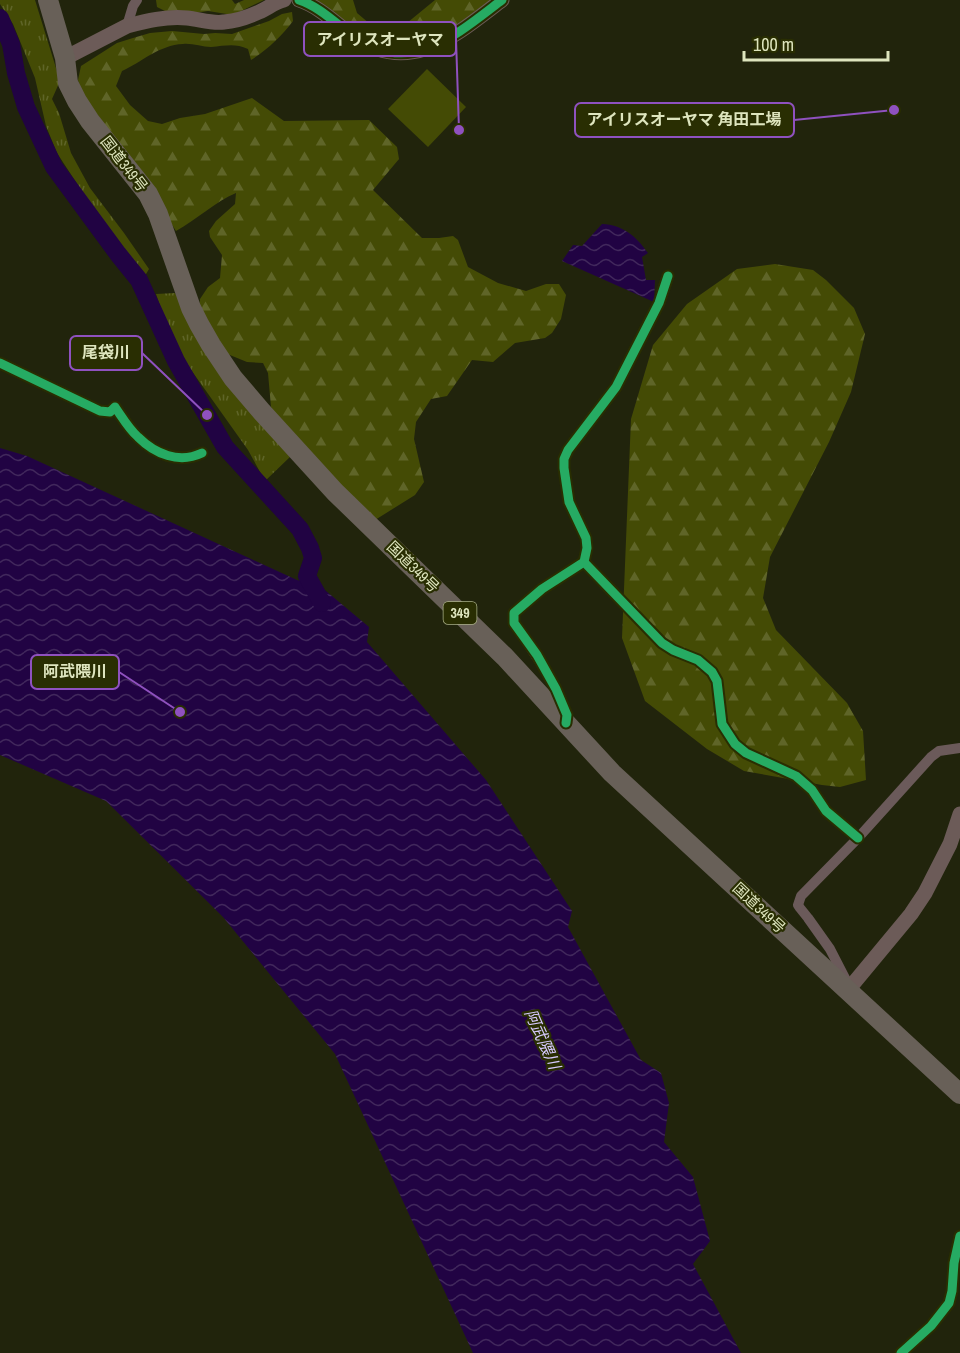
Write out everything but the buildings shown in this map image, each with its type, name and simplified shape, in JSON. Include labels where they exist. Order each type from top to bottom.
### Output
[{"type":"highway","name":"国道349号","points":[[48,0],[65,58],[68,83],[77,101],[90,121],[148,194],[158,214],[191,308],[211,345],[262,412],[335,492],[505,657],[612,773],[849,988],[960,1094]]},
{"type":"street","points":[[127,26],[137,0]]},
{"type":"street","points":[[65,58],[127,26],[175,17],[220,23],[261,12],[284,0]]},
{"type":"street","points":[[299,0],[309,3],[359,40],[379,50],[403,53],[425,50],[454,36],[502,0]]},
{"type":"street","points":[[566,723],[567,715],[556,689],[537,655],[514,623],[513,617],[542,589],[584,562],[587,548],[586,538],[569,502],[564,459],[568,450],[616,387],[659,303],[668,276]]},
{"type":"street","points":[[0,363],[100,411],[110,412],[115,407],[138,437],[162,454],[181,459],[192,458],[202,453]]},
{"type":"street","points":[[584,562],[662,644],[698,660],[712,672],[717,681],[722,724],[735,744],[746,753],[796,776],[812,790],[826,812],[858,838]]},
{"type":"street","points":[[960,748],[939,751],[931,757],[858,838],[801,896],[798,904],[830,949],[849,988],[911,914],[925,893],[946,853],[960,819]]},
{"type":"street","points":[[901,1353],[931,1326],[949,1303],[960,1236]]},
{"type":"green space","points":[[0,0],[35,0],[60,81],[52,99],[59,113],[71,153],[90,188],[149,269],[143,279],[121,251],[57,153],[46,126],[35,78],[13,24],[0,4]]},
{"type":"green space","points":[[156,0],[232,0],[235,4],[244,0],[264,0],[233,15],[208,11],[189,14],[167,12],[157,7]]},
{"type":"green space","points":[[316,0],[353,0],[357,13],[370,24],[385,29],[407,23],[435,0],[495,0],[434,43],[393,46],[367,38]]},
{"type":"green space","points":[[292,12],[293,21],[284,32],[251,60],[248,49],[239,46],[174,45],[122,71],[116,86],[130,105],[148,121],[162,124],[205,114],[252,98],[284,121],[369,120],[397,147],[399,159],[373,190],[422,238],[453,236],[458,240],[468,267],[498,283],[526,291],[546,284],[559,284],[566,295],[561,319],[552,333],[545,338],[515,343],[493,362],[472,360],[447,396],[431,399],[416,422],[414,439],[424,482],[415,495],[375,520],[274,413],[271,407],[268,373],[263,363],[247,362],[225,353],[199,315],[200,299],[208,287],[220,278],[222,255],[210,237],[209,231],[216,221],[235,204],[236,193],[176,231],[130,159],[83,95],[78,80],[81,66],[117,43],[150,33],[172,31],[232,34]]},
{"type":"green space","points":[[427,69],[466,107],[428,147],[388,109]]},
{"type":"green space","points":[[775,264],[813,270],[826,280],[854,308],[865,334],[851,392],[829,442],[770,557],[763,598],[776,630],[847,703],[863,731],[866,780],[840,787],[744,771],[707,749],[645,701],[622,638],[631,419],[653,345],[687,304],[737,269]]},
{"type":"green space","points":[[175,293],[186,313],[291,456],[265,481],[248,450],[184,360],[167,326],[156,294]]},
{"type":"water","points":[[602,224],[623,229],[639,241],[648,253],[642,257],[646,280],[655,280],[654,302],[562,261],[573,245],[582,246]]},
{"type":"water","points":[[0,448],[27,456],[297,580],[320,586],[369,627],[367,642],[486,780],[572,911],[568,927],[641,1060],[661,1073],[669,1103],[664,1142],[693,1177],[710,1241],[693,1264],[741,1353],[473,1353],[335,1054],[223,917],[106,801],[0,755]]},
{"type":"waterway","points":[[0,18],[11,44],[16,73],[26,107],[54,167],[139,280],[176,361],[225,447],[300,529],[313,558],[307,576],[322,603]]},
{"type":"cycle path","points":[[299,0],[321,11],[353,36],[374,48],[394,53],[413,52],[450,38],[502,0]]},
{"type":"cycle path","points":[[566,723],[567,715],[556,689],[537,655],[514,623],[514,613],[542,589],[584,562],[587,548],[586,538],[569,502],[564,459],[568,450],[616,387],[659,303],[668,276]]},
{"type":"cycle path","points":[[0,363],[100,411],[110,412],[115,407],[135,434],[160,452],[185,458],[202,453]]},
{"type":"cycle path","points":[[584,562],[662,643],[698,660],[712,672],[717,681],[722,724],[735,744],[746,753],[796,776],[812,790],[826,811],[858,838]]},
{"type":"cycle path","points":[[901,1353],[931,1326],[949,1303],[960,1236]]},
{"type":"place","name":"アイリスオーヤマ 角田工場","points":[[894,110]]},
{"type":"place","name":"アイリスオーヤマ","points":[[459,130]]},
{"type":"place","name":"尾袋川","points":[[207,415]]},
{"type":"place","name":"阿武隈川","points":[[180,712]]}]
